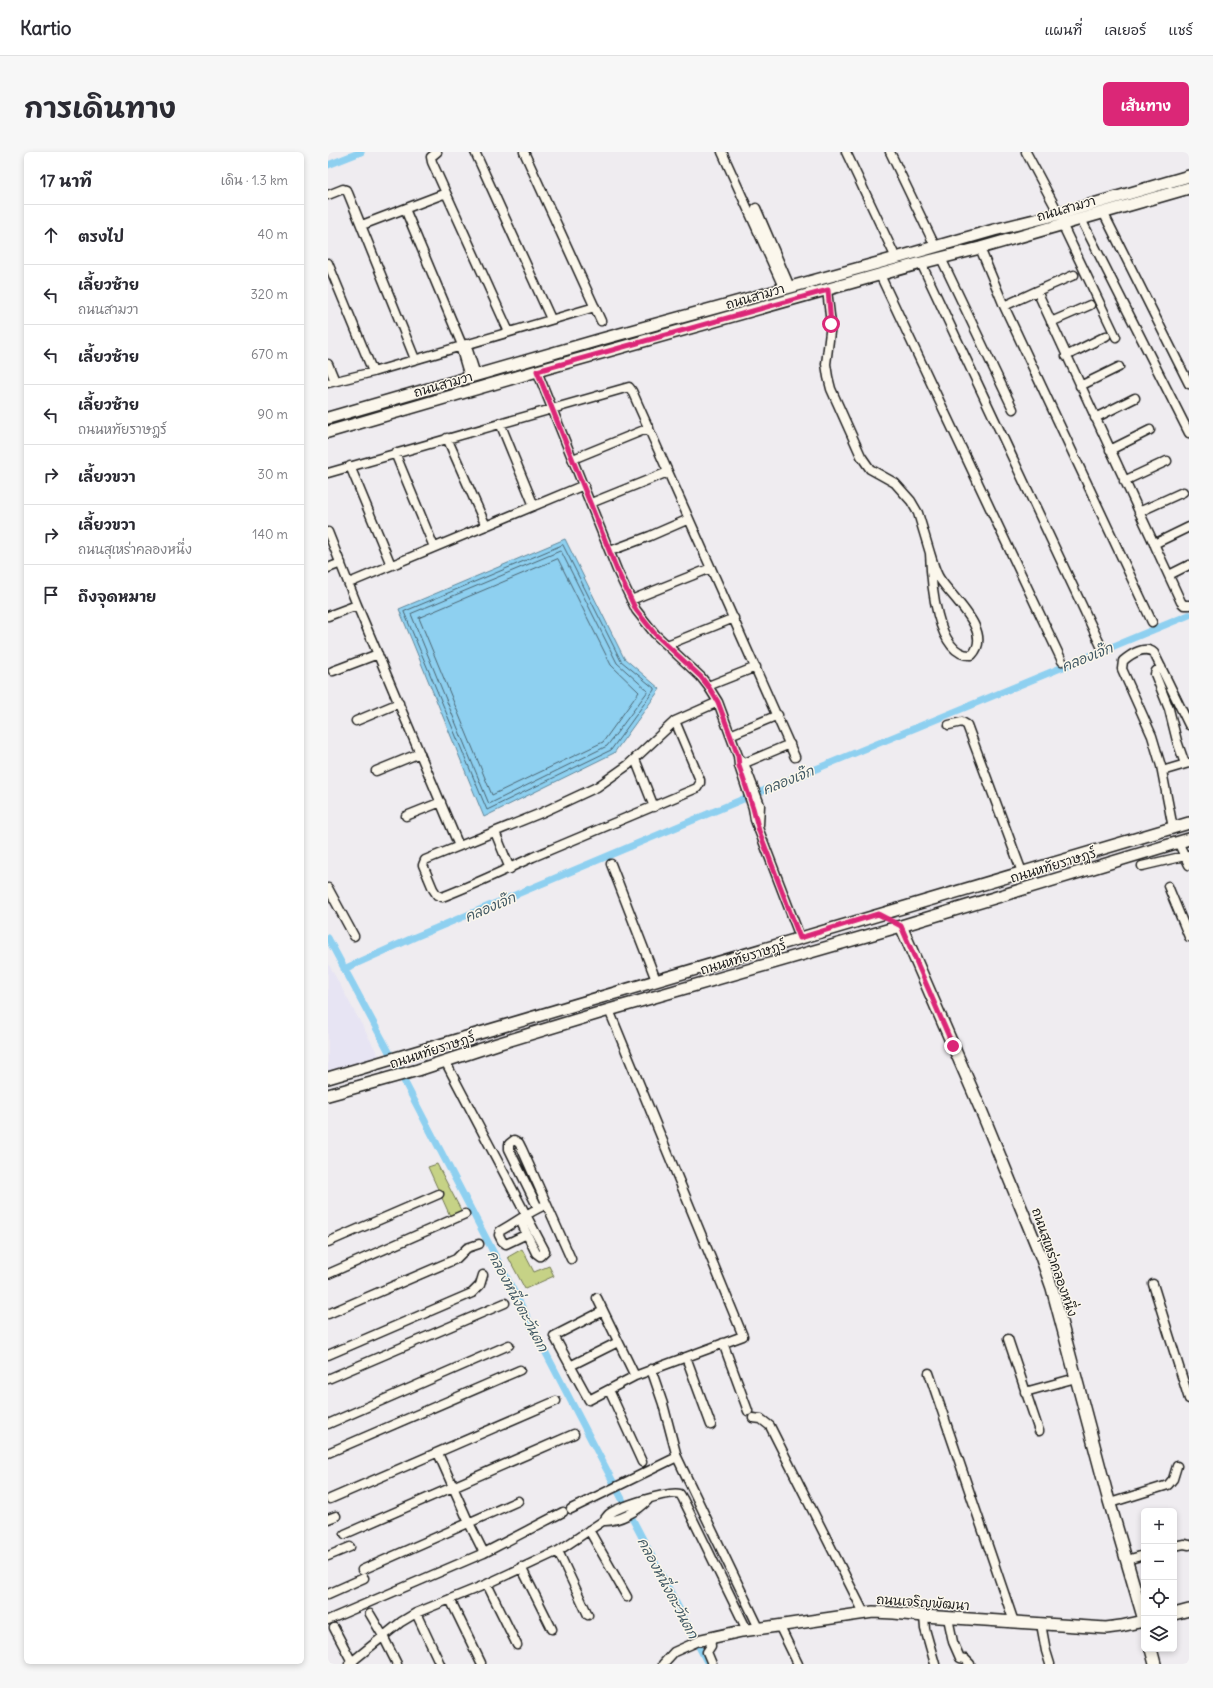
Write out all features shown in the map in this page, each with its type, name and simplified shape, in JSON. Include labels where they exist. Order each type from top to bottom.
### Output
[{"type":"main road","name":"ถนนสามวา","points":[[328,432],[537,371],[921,263],[980,248],[1060,219],[1189,176]]},
{"type":"main road","name":"ถนนสามวา","points":[[328,418],[730,303],[994,230],[1060,219],[1081,219],[1189,188]]},
{"type":"main road","points":[[730,303],[734,316]]},
{"type":"main road","points":[[360,409],[364,422]]},
{"type":"main road","name":"ถนนหทัยราษฎร์","points":[[328,1078],[911,904],[1189,823]]},
{"type":"main road","name":"ถนนหทัยราษฎร์","points":[[328,1096],[418,1070],[609,1010],[901,926],[1184,840]]},
{"type":"main road","points":[[878,914],[901,926],[911,904]]},
{"type":"main road","name":"ถนนสุเหร่าคลองหนึ่ง","points":[[901,926],[1027,1220],[1052,1288],[1110,1503],[1143,1616]]},
{"type":"main road","points":[[1177,1613],[1189,1610]]},
{"type":"main road","name":"ถนนเจริญพัฒนา","points":[[706,1638],[759,1628],[864,1613],[894,1613],[948,1618],[1113,1628],[1141,1622]]},
{"type":"main road","points":[[1152,1652],[1155,1664]]},
{"type":"street","points":[[437,152],[431,157],[432,162],[509,332]]},
{"type":"street","points":[[475,152],[551,319]]},
{"type":"street","points":[[524,152],[601,321]]},
{"type":"street","points":[[722,152],[787,288]]},
{"type":"street","points":[[846,152],[896,258]]},
{"type":"street","points":[[890,152],[935,246]]},
{"type":"street","points":[[1026,152],[1060,219],[1116,337]]},
{"type":"street","points":[[328,195],[343,189],[346,190],[362,225],[415,359]]},
{"type":"street","points":[[362,225],[446,193]]},
{"type":"street","points":[[756,208],[787,288]]},
{"type":"street","points":[[405,209],[463,345],[472,376]]},
{"type":"street","points":[[1103,212],[1189,384]]},
{"type":"street","points":[[1081,219],[1189,433]]},
{"type":"street","points":[[980,248],[1004,306],[1152,622]]},
{"type":"street","points":[[941,258],[1013,409]]},
{"type":"street","points":[[328,262],[373,372]]},
{"type":"street","points":[[921,263],[1101,646]]},
{"type":"street","points":[[880,275],[1062,660]]},
{"type":"street","points":[[1004,306],[1074,275]]},
{"type":"street","points":[[828,290],[831,324],[826,364],[832,389],[860,456],[870,469],[891,481],[901,489],[914,507],[940,579],[964,609],[974,625],[978,635],[977,650],[972,655],[964,656],[952,648],[940,624],[931,579],[930,553]]},
{"type":"street","points":[[1037,291],[1181,602],[1184,605],[1189,605]]},
{"type":"street","points":[[1051,322],[1090,305]]},
{"type":"street","points":[[328,364],[332,382],[373,372],[595,307]]},
{"type":"street","points":[[1066,356],[1106,336]]},
{"type":"street","points":[[1080,386],[1119,367]]},
{"type":"street","points":[[537,371],[631,600],[644,622],[685,661],[708,686],[718,702],[757,806],[759,831],[800,938]]},
{"type":"street","points":[[328,473],[500,423],[629,388],[649,428],[778,715],[795,757]]},
{"type":"street","points":[[1095,418],[1135,398]]},
{"type":"street","points":[[500,423],[534,506]]},
{"type":"street","points":[[573,459],[649,428]]},
{"type":"street","points":[[1110,450],[1150,430]]},
{"type":"street","points":[[447,438],[486,526]]},
{"type":"street","points":[[395,453],[434,547]]},
{"type":"street","points":[[1124,481],[1167,461]]},
{"type":"street","points":[[350,466],[391,565]]},
{"type":"street","points":[[592,503],[668,472]]},
{"type":"street","points":[[349,583],[584,485]]},
{"type":"street","points":[[1139,512],[1183,492]]},
{"type":"street","points":[[610,551],[689,519]]},
{"type":"street","points":[[1154,544],[1189,527]]},
{"type":"street","points":[[328,532],[459,846]]},
{"type":"street","points":[[328,568],[341,563]]},
{"type":"street","points":[[1169,575],[1189,565]]},
{"type":"street","points":[[631,600],[711,568]]},
{"type":"street","points":[[328,616],[357,604]]},
{"type":"street","points":[[668,645],[734,618]]},
{"type":"street","points":[[1173,828],[1162,771],[1152,736],[1122,664],[1128,656],[1136,652],[1146,650],[1154,654],[1189,725]]},
{"type":"street","points":[[333,671],[378,654]]},
{"type":"street","points":[[708,686],[756,667]]},
{"type":"street","points":[[1161,667],[1155,674],[1169,709],[1177,741],[1187,764],[1162,771]]},
{"type":"street","points":[[675,721],[700,783],[697,788],[533,857],[510,869],[464,889],[439,897],[433,889],[423,863],[426,860],[495,832],[597,787],[613,777],[635,759],[675,721],[718,702]]},
{"type":"street","points":[[356,721],[399,703]]},
{"type":"street","points":[[730,735],[778,715]]},
{"type":"street","points":[[949,725],[962,722],[967,725],[1022,872]]},
{"type":"street","points":[[742,765],[790,744]]},
{"type":"street","points":[[376,771],[420,753]]},
{"type":"street","points":[[635,759],[654,807]]},
{"type":"street","points":[[406,816],[440,802]]},
{"type":"street","points":[[495,832],[510,869]]},
{"type":"street","points":[[1184,840],[1189,865]]},
{"type":"street","points":[[1142,866],[1187,856]]},
{"type":"street","points":[[611,864],[656,980]]},
{"type":"street","points":[[1168,886],[1189,937]]},
{"type":"street","points":[[328,888],[354,936]]},
{"type":"street","points":[[603,1311],[554,1336],[589,1400],[651,1369],[743,1336],[609,1010]]},
{"type":"street","points":[[444,1061],[523,1217],[544,1249],[545,1253],[540,1256],[536,1254],[527,1234],[523,1217]]},
{"type":"street","points":[[538,1208],[509,1150],[509,1144],[514,1140],[519,1143],[571,1259]]},
{"type":"street","points":[[328,1242],[439,1194]]},
{"type":"street","points":[[527,1234],[508,1243],[502,1242],[499,1235],[500,1231],[547,1204]]},
{"type":"street","points":[[328,1274],[465,1214]]},
{"type":"street","points":[[328,1314],[456,1259],[467,1248],[479,1244]]},
{"type":"street","points":[[328,1356],[472,1293],[480,1285],[482,1275]]},
{"type":"street","points":[[1153,1284],[1189,1399]]},
{"type":"street","points":[[597,1298],[635,1376]]},
{"type":"street","points":[[328,1379],[505,1303]]},
{"type":"street","points":[[1008,1339],[1039,1431]]},
{"type":"street","points":[[570,1366],[618,1342]]},
{"type":"street","points":[[723,1343],[750,1415],[761,1418],[770,1426],[864,1613]]},
{"type":"street","points":[[328,1424],[509,1345]]},
{"type":"street","points":[[686,1357],[711,1425]]},
{"type":"street","points":[[651,1369],[663,1404],[677,1457],[759,1628]]},
{"type":"street","points":[[328,1453],[520,1370]]},
{"type":"street","points":[[929,1373],[1014,1622]]},
{"type":"street","points":[[1025,1392],[1076,1378]]},
{"type":"street","points":[[609,1390],[642,1462]]},
{"type":"street","points":[[330,1499],[556,1401]]},
{"type":"street","points":[[345,1534],[574,1434]]},
{"type":"street","points":[[438,1453],[484,1553]]},
{"type":"street","points":[[571,1509],[677,1457]]},
{"type":"street","points":[[1110,1503],[1168,1485],[1172,1482],[1177,1466]]},
{"type":"street","points":[[334,1628],[351,1663],[383,1636],[416,1613],[487,1584],[558,1551],[608,1519],[648,1500],[671,1493],[680,1494],[747,1630]]},
{"type":"street","points":[[328,1594],[363,1574],[518,1501]]},
{"type":"street","points":[[328,1620],[484,1553],[563,1512]]},
{"type":"street","points":[[328,1519],[336,1516]]},
{"type":"street","points":[[589,1530],[627,1597]]},
{"type":"street","points":[[1177,1545],[1184,1544],[1189,1546]]},
{"type":"street","points":[[328,1556],[350,1547]]},
{"type":"street","points":[[558,1551],[588,1615]]},
{"type":"street","points":[[1127,1560],[1141,1556]]},
{"type":"street","points":[[521,1567],[552,1629]]},
{"type":"street","points":[[487,1584],[516,1645]]},
{"type":"street","points":[[450,1599],[481,1663]]},
{"type":"street","points":[[416,1613],[440,1664]]},
{"type":"street","points":[[370,1614],[397,1664]]},
{"type":"street","points":[[924,1616],[925,1629],[935,1664]]},
{"type":"street","points":[[948,1618],[953,1642],[960,1661],[965,1659],[970,1664]]},
{"type":"street","points":[[1041,1624],[1050,1664]]},
{"type":"street","points":[[779,1625],[798,1664]]},
{"type":"street","points":[[663,1664],[674,1652],[706,1638],[711,1646],[707,1652],[712,1664]]},
{"type":"shaded area","points":[[328,963],[380,1058],[328,1073]]},
{"type":"green space","points":[[437,1164],[463,1214],[451,1218],[428,1167]]},
{"type":"green space","points":[[522,1249],[534,1272],[549,1266],[554,1276],[525,1289],[508,1257]]},
{"type":"water","points":[[565,539],[624,658],[660,689],[614,753],[484,817],[399,609]]},
{"type":"waterway","points":[[328,165],[361,152]]},
{"type":"waterway","name":"คลองเจ๊ก","points":[[344,969],[415,937],[741,800],[1189,615]]},
{"type":"waterway","name":"คลองหนึ่งตะวันตก","points":[[328,938],[388,1050],[708,1664]]},
{"type":"route","points":[[831,324],[828,290],[537,371],[592,503],[617,570],[636,610],[655,634],[701,677],[718,702],[738,756],[739,766],[753,808],[755,820],[800,938],[878,914],[901,926],[953,1046]]}]
